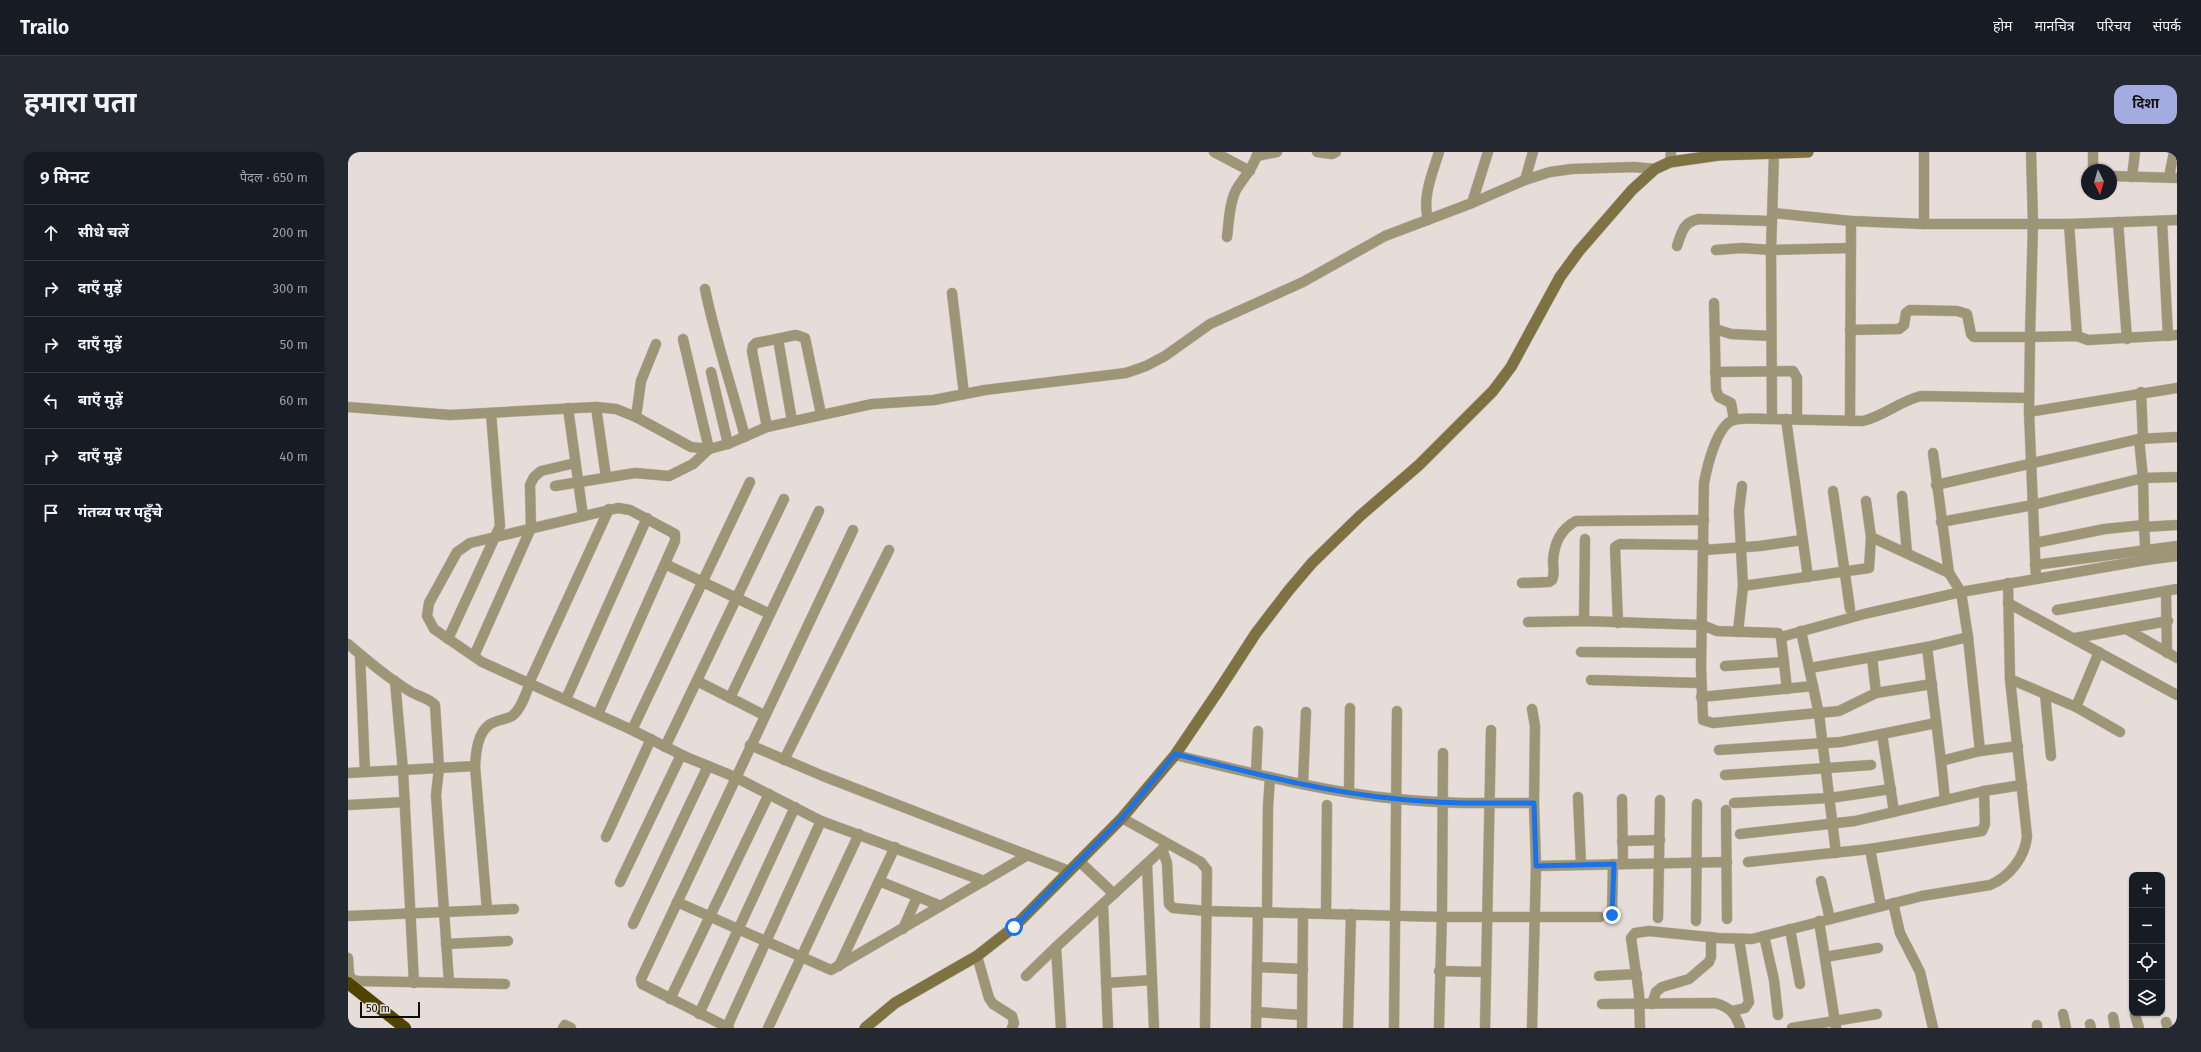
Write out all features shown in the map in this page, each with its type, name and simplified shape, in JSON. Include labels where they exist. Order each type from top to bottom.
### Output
[{"type":"highway","points":[[348,983],[405,1028]]},
{"type":"main road","points":[[865,1028],[895,1003],[977,956],[1014,927],[1122,818],[1175,754],[1256,633],[1312,563],[1360,516],[1419,465],[1493,391],[1511,367],[1560,277],[1579,251],[1632,190],[1670,157],[1808,152]]},
{"type":"street","points":[[1214,152],[1250,171]]},
{"type":"street","points":[[1227,237],[1232,200],[1255,164],[1258,154],[1277,152]]},
{"type":"street","points":[[1321,152],[1332,154],[1336,152]]},
{"type":"street","points":[[1428,220],[1426,202],[1427,192],[1439,152]]},
{"type":"street","points":[[1472,203],[1488,152]]},
{"type":"street","points":[[1525,180],[1534,152]]},
{"type":"street","points":[[1924,152],[1924,224]]},
{"type":"street","points":[[2031,152],[2033,224],[2029,412],[2036,579]]},
{"type":"street","points":[[2093,152],[2093,164]]},
{"type":"street","points":[[2132,177],[2135,152]]},
{"type":"street","points":[[2117,176],[2173,178],[2174,152]]},
{"type":"street","points":[[1772,419],[1771,250],[1774,154]]},
{"type":"street","points":[[348,407],[450,414],[596,407],[616,409],[636,417],[691,447],[709,449],[728,444],[767,427],[872,404],[934,400],[964,394],[1126,373],[1146,366],[1165,356],[1210,324],[1303,282],[1385,236],[1472,203],[1525,180],[1550,172],[1572,169],[1634,167],[1655,169]]},
{"type":"street","points":[[1678,246],[1685,225],[1690,220],[1698,218],[1772,217],[1924,224],[2069,224],[2177,220]]},
{"type":"street","points":[[1850,421],[1851,221]]},
{"type":"street","points":[[1850,330],[1899,329],[1904,325],[1906,313],[1910,310],[1957,312],[1967,314],[1970,334],[1974,337],[2077,336],[2088,340],[2172,336],[2162,221]]},
{"type":"street","points":[[2118,222],[2127,339]]},
{"type":"street","points":[[2069,224],[2077,336]]},
{"type":"street","points":[[1716,250],[1742,248],[1771,250],[1850,248]]},
{"type":"street","points":[[704,289],[712,324],[733,390],[745,437]]},
{"type":"street","points":[[952,293],[964,394]]},
{"type":"street","points":[[1714,304],[1715,372],[1717,394],[1719,397],[1731,403],[1734,420]]},
{"type":"street","points":[[1715,329],[1731,334],[1771,336]]},
{"type":"street","points":[[767,427],[752,351],[753,346],[756,343],[796,335],[805,338],[821,414]]},
{"type":"street","points":[[683,339],[709,449]]},
{"type":"street","points":[[778,339],[792,421]]},
{"type":"street","points":[[636,417],[641,381],[656,344]]},
{"type":"street","points":[[1715,372],[1788,370],[1795,373],[1797,419]]},
{"type":"street","points":[[711,372],[728,444]]},
{"type":"street","points":[[2029,412],[2141,392],[2177,388]]},
{"type":"street","points":[[2141,392],[2141,439],[2146,555]]},
{"type":"street","points":[[1932,684],[1876,693],[1844,710],[1819,714],[1713,723],[1703,720],[1701,697],[1701,653],[1704,483],[1707,466],[1721,430],[1724,426],[1734,420],[1797,419],[1850,421],[1875,418],[1912,398],[1921,396],[2029,398]]},
{"type":"street","points":[[596,407],[606,477]]},
{"type":"street","points":[[568,408],[583,516]]},
{"type":"street","points":[[448,639],[497,537],[500,526],[491,413]]},
{"type":"street","points":[[1786,419],[1794,464],[1802,540],[1808,577]]},
{"type":"street","points":[[1936,485],[2141,439],[2177,438]]},
{"type":"street","points":[[555,486],[635,473],[669,476],[693,464],[709,449]]},
{"type":"street","points":[[1933,453],[1936,485],[1949,573],[1961,592],[1968,637],[1980,751]]},
{"type":"street","points":[[474,656],[531,528],[530,485],[534,477],[541,471],[575,463]]},
{"type":"street","points":[[1941,522],[2033,504],[2143,478],[2177,477]]},
{"type":"street","points":[[632,730],[750,482]]},
{"type":"street","points":[[1738,632],[1743,586],[1739,511],[1742,486]]},
{"type":"street","points":[[1833,491],[1850,610]]},
{"type":"street","points":[[1902,496],[1907,553]]},
{"type":"street","points":[[665,747],[784,499]]},
{"type":"street","points":[[1743,586],[1869,568],[1871,537],[1866,501]]},
{"type":"street","points":[[488,910],[475,766],[477,747],[484,730],[489,725],[512,716],[519,707],[609,509]]},
{"type":"street","points":[[598,714],[675,541],[675,534],[630,510],[609,509],[497,537],[461,548],[456,552],[429,603],[426,612],[428,621],[434,629],[482,662],[566,699],[665,747],[735,777],[821,821],[984,881]]},
{"type":"street","points":[[730,698],[819,511]]},
{"type":"street","points":[[566,699],[647,518]]},
{"type":"street","points":[[1522,582],[1549,582],[1552,580],[1553,558],[1558,539],[1567,526],[1576,520],[1704,520]]},
{"type":"street","points":[[2035,543],[2105,529],[2177,525]]},
{"type":"street","points":[[821,821],[728,1027],[670,999],[640,981],[764,715],[853,530]]},
{"type":"street","points":[[1871,537],[1949,573]]},
{"type":"street","points":[[1584,621],[1585,538]]},
{"type":"street","points":[[1618,623],[1615,547],[1620,544],[1741,548],[1802,540]]},
{"type":"street","points":[[1781,637],[1864,614],[1961,592],[2036,579],[2146,555],[2177,546]]},
{"type":"street","points":[[784,760],[889,550]]},
{"type":"street","points":[[2035,565],[2146,555],[2177,556]]},
{"type":"street","points":[[665,564],[770,614]]},
{"type":"street","points":[[1640,1028],[1640,1004],[1632,938],[1635,932],[1649,931],[1739,939],[1764,936],[1922,896],[1990,886],[2000,881],[2012,870],[2026,842],[2022,784],[2010,679],[2008,583]]},
{"type":"street","points":[[2057,610],[2177,589]]},
{"type":"street","points":[[2166,591],[2168,621],[2167,654]]},
{"type":"street","points":[[2008,603],[2075,638],[2177,695]]},
{"type":"street","points":[[1528,622],[1584,621],[1702,625],[1717,631],[1776,632],[1780,634],[1781,637],[1787,689]]},
{"type":"street","points":[[2075,638],[2168,621]]},
{"type":"street","points":[[2126,629],[2167,654],[2177,658]]},
{"type":"street","points":[[1801,631],[1819,714],[1836,853]]},
{"type":"street","points":[[1810,668],[1968,637]]},
{"type":"street","points":[[348,644],[396,681],[435,705],[439,768],[436,795],[449,983]]},
{"type":"street","points":[[1927,646],[1945,800]]},
{"type":"street","points":[[1581,652],[1701,653]]},
{"type":"street","points":[[2076,707],[2099,652]]},
{"type":"street","points":[[360,654],[365,772]]},
{"type":"street","points":[[1872,657],[1876,693]]},
{"type":"street","points":[[1725,666],[1784,662]]},
{"type":"street","points":[[2010,679],[2076,707],[2120,732]]},
{"type":"street","points":[[1591,680],[1701,682]]},
{"type":"street","points":[[396,681],[405,802],[414,983]]},
{"type":"street","points":[[697,681],[764,715]]},
{"type":"street","points":[[1701,697],[1813,686]]},
{"type":"street","points":[[2045,694],[2051,756]]},
{"type":"street","points":[[1348,792],[1350,708]]},
{"type":"street","points":[[1532,710],[1535,726],[1534,803],[1536,866],[1532,1028]]},
{"type":"street","points":[[1394,1028],[1397,711]]},
{"type":"street","points":[[1303,784],[1306,712]]},
{"type":"street","points":[[1719,750],[1841,742],[1936,723]]},
{"type":"street","points":[[1485,1028],[1488,803],[1491,730]]},
{"type":"street","points":[[1256,773],[1258,731]]},
{"type":"street","points":[[1882,734],[1894,812]]},
{"type":"street","points":[[606,836],[651,740]]},
{"type":"street","points":[[750,745],[784,760],[1069,871]]},
{"type":"street","points":[[1941,761],[1980,751],[2018,746]]},
{"type":"street","points":[[1438,1028],[1442,917],[1443,753]]},
{"type":"street","points":[[620,882],[682,754]]},
{"type":"street","points":[[1175,754],[1303,784],[1397,799],[1443,803],[1534,803]]},
{"type":"street","points":[[1725,775],[1871,765]]},
{"type":"street","points":[[348,773],[475,766]]},
{"type":"street","points":[[633,924],[708,766]]},
{"type":"street","points":[[1256,1028],[1257,967],[1262,912],[1270,776]]},
{"type":"street","points":[[1740,834],[1832,825],[2022,784]]},
{"type":"street","points":[[1734,803],[1830,798],[1891,789]]},
{"type":"street","points":[[1748,862],[1870,849],[1982,831],[1985,824],[1984,791]]},
{"type":"street","points":[[670,999],[769,794]]},
{"type":"street","points":[[1578,797],[1581,865]]},
{"type":"street","points":[[1612,915],[1622,841],[1622,799]]},
{"type":"street","points":[[1658,918],[1660,800]]},
{"type":"street","points":[[348,805],[405,802]]},
{"type":"street","points":[[1696,921],[1697,804]]},
{"type":"street","points":[[1326,914],[1327,805]]},
{"type":"street","points":[[699,1014],[795,807]]},
{"type":"street","points":[[1726,810],[1727,919]]},
{"type":"street","points":[[1122,818],[1165,846],[1201,862],[1207,870],[1205,1028]]},
{"type":"street","points":[[768,1028],[859,834]]},
{"type":"street","points":[[1622,841],[1660,840]]},
{"type":"street","points":[[1026,976],[1165,846]]},
{"type":"street","points":[[1165,846],[1171,906],[1173,908],[1207,911],[1442,917],[1600,917]]},
{"type":"street","points":[[839,966],[895,847]]},
{"type":"street","points":[[1870,849],[1881,906]]},
{"type":"street","points":[[677,902],[827,969],[839,966],[1028,855]]},
{"type":"street","points":[[1079,861],[1114,894]]},
{"type":"street","points":[[1536,866],[1727,862]]},
{"type":"street","points":[[1147,864],[1154,1028]]},
{"type":"street","points":[[879,881],[941,906]]},
{"type":"street","points":[[1821,881],[1830,919]]},
{"type":"street","points":[[903,929],[917,897]]},
{"type":"street","points":[[1893,904],[1900,933],[1920,972],[1933,1028]]},
{"type":"street","points":[[1103,905],[1108,1028]]},
{"type":"street","points":[[348,916],[514,909]]},
{"type":"street","points":[[1302,1028],[1303,913]]},
{"type":"street","points":[[1348,1028],[1351,914]]},
{"type":"street","points":[[1819,921],[1836,1024]]},
{"type":"street","points":[[1790,929],[1800,984]]},
{"type":"street","points":[[1764,936],[1774,980],[1778,1014]]},
{"type":"street","points":[[1652,1004],[1656,992],[1662,987],[1689,979],[1709,962],[1711,957],[1711,937]]},
{"type":"street","points":[[1732,1011],[1745,1008],[1749,1002],[1739,939]]},
{"type":"street","points":[[446,944],[508,941]]},
{"type":"street","points":[[1056,948],[1061,1028]]},
{"type":"street","points":[[1825,957],[1878,948]]},
{"type":"street","points":[[977,956],[989,998],[993,1004],[1012,1016],[1014,1023],[1012,1028]]},
{"type":"street","points":[[348,958],[349,974],[352,980],[414,983],[505,984]]},
{"type":"street","points":[[1257,967],[1303,969]]},
{"type":"street","points":[[1439,971],[1485,972]]},
{"type":"street","points":[[1598,976],[1637,974]]},
{"type":"street","points":[[1106,983],[1152,980]]},
{"type":"street","points":[[1602,1004],[1716,1003],[1723,1005],[1732,1011],[1738,1019],[1740,1028]]},
{"type":"street","points":[[1256,1012],[1302,1015]]},
{"type":"street","points":[[1792,1028],[1836,1024],[1877,1014]]},
{"type":"street","points":[[2063,1014],[2066,1028]]},
{"type":"street","points":[[2135,1016],[2139,1028]]},
{"type":"street","points":[[2112,1017],[2115,1028]]},
{"type":"street","points":[[563,1028],[565,1025],[571,1028]]},
{"type":"route","points":[[1014,927],[1122,818],[1160,774],[1175,754],[1303,784],[1364,795],[1443,803],[1534,803],[1536,866],[1614,864],[1612,915]]}]
